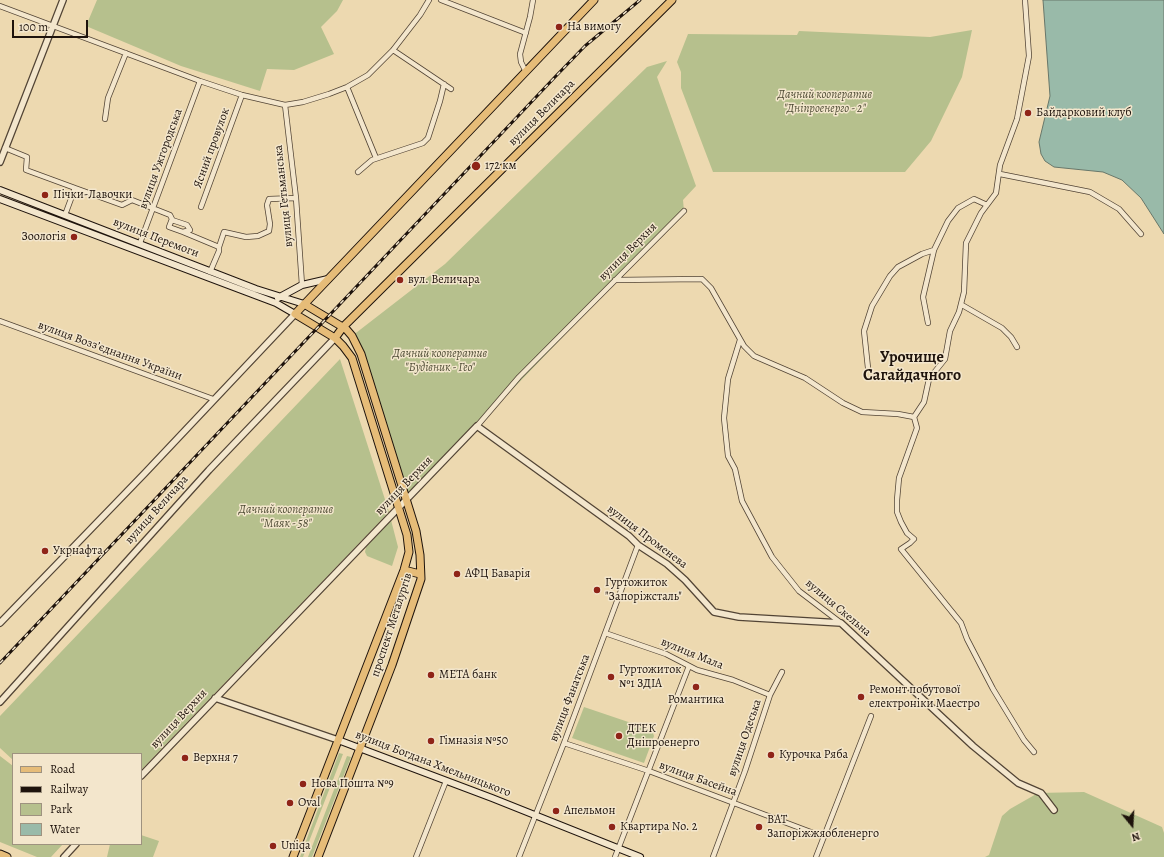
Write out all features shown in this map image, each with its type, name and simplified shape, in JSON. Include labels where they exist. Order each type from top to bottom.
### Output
[{"type":"main road","name":"вулиця Величара","points":[[335,338],[343,327],[672,0]]},
{"type":"main road","points":[[295,314],[592,2]]},
{"type":"main road","name":"вулиця Перемоги","points":[[0,190],[140,243],[210,272],[256,289],[304,304]]},
{"type":"main road","name":"вулиця Перемоги","points":[[0,199],[276,303],[295,314]]},
{"type":"main road","points":[[276,303],[279,296],[302,285],[328,279]]},
{"type":"main road","name":"проспект Металургів","points":[[304,304],[343,327],[352,336],[361,354],[416,531],[420,555],[420,574],[392,665],[318,857]]},
{"type":"main road","name":"проспект Металургів","points":[[293,857],[404,570],[409,552],[407,535],[352,358],[335,338],[295,314]]},
{"type":"main road","points":[[404,570],[420,574]]},
{"type":"main road","name":"вулиця Богдана Хмельницького","points":[[338,740],[640,857]]},
{"type":"main road","points":[[0,854],[7,857]]},
{"type":"street","points":[[0,162],[63,0]]},
{"type":"street","points":[[0,6],[200,81],[242,95],[285,105],[317,98],[347,87],[368,74],[393,50],[420,15],[429,0]]},
{"type":"street","points":[[441,0],[526,33]]},
{"type":"street","points":[[526,72],[521,62],[520,54],[533,0]]},
{"type":"street","points":[[914,417],[922,408],[930,379],[945,359],[950,331],[962,305],[966,243],[977,220],[996,192],[1006,146],[1017,119],[1029,56],[1025,0]]},
{"type":"street","points":[[393,50],[451,89]]},
{"type":"street","points":[[105,119],[108,98],[126,53]]},
{"type":"street","name":"вулиця Ужгородська","points":[[140,243],[200,81]]},
{"type":"street","points":[[358,172],[376,158],[423,143],[428,138],[444,84]]},
{"type":"street","points":[[347,87],[376,158]]},
{"type":"street","name":"Ясний провулок","points":[[201,207],[242,95]]},
{"type":"street","name":"вулиця Гетьманська","points":[[285,105],[296,198],[302,285]]},
{"type":"street","points":[[5,148],[27,156],[26,170],[122,205],[132,200],[154,208],[170,215],[172,220],[187,225],[190,230],[183,232]]},
{"type":"street","points":[[1000,174],[1090,192],[1118,209],[1141,234]]},
{"type":"street","points":[[65,215],[75,188]]},
{"type":"street","points":[[210,272],[220,251],[219,247],[224,232],[246,237],[258,236],[269,231],[270,224],[267,205],[269,200],[296,198]]},
{"type":"street","points":[[928,323],[923,297],[934,250],[948,221],[958,208],[974,199],[987,205]]},
{"type":"street","name":"вулиця Верхня","points":[[142,775],[477,426],[519,377],[684,212]]},
{"type":"street","points":[[172,220],[169,227],[219,247]]},
{"type":"street","points":[[868,368],[864,331],[872,306],[890,276],[898,267],[922,254],[934,250]]},
{"type":"street","points":[[615,280],[702,279],[711,288],[740,340],[754,356],[821,386],[843,403],[862,412],[898,414],[914,417]]},
{"type":"street","points":[[962,305],[1002,328],[1011,337],[1017,347]]},
{"type":"street","points":[[0,622],[145,473],[212,399],[295,314]]},
{"type":"street","name":"вулиця Воззʼєднання України","points":[[0,322],[212,399]]},
{"type":"street","name":"вулиця Величара","points":[[0,702],[209,470],[335,338]]},
{"type":"street","name":"вулиця Скельна","points":[[740,340],[728,379],[724,418],[728,456],[735,469],[742,501],[772,557],[799,591],[841,624],[973,746],[1018,783],[1041,793],[1054,810]]},
{"type":"street","points":[[914,417],[917,428],[899,478],[897,500],[897,512],[901,522],[907,533],[914,539],[910,544],[901,549],[961,623],[967,639],[993,689],[1024,740],[1034,752]]},
{"type":"street","name":"вулиця Променева","points":[[477,426],[629,536],[638,546],[667,564],[685,580],[706,604],[718,613],[738,617],[841,624]]},
{"type":"street","name":"вулиця Фанатська","points":[[519,857],[564,743],[638,546]]},
{"type":"street","name":"вулиця Мала","points":[[605,633],[666,654],[689,666],[714,676],[733,680],[770,695]]},
{"type":"street","points":[[615,857],[689,666]]},
{"type":"street","name":"вулиця Одеська","points":[[712,857],[733,802],[770,695],[782,672]]},
{"type":"street","name":"вулиця Богдана Хмельницького","points":[[215,698],[338,740]]},
{"type":"street","points":[[816,857],[871,716]]},
{"type":"street","name":"вулиця Басейна","points":[[564,743],[649,771],[824,837]]},
{"type":"street","points":[[416,857],[446,781]]},
{"type":"street","points":[[64,857],[75,845]]},
{"type":"green space","points":[[97,0],[343,0],[337,11],[321,27],[334,54],[294,70],[267,69],[260,91],[181,66],[86,26]]},
{"type":"green space","name":"Дачний кооператив \"Дніпроенерго - 2\"","points":[[972,30],[962,77],[931,141],[905,172],[713,172],[681,88],[681,72],[677,62],[688,34],[797,35],[799,31],[930,37]]},
{"type":"green space","name":"Дачний кооператив \"Будівник - Гео\"","points":[[667,61],[657,77],[696,186],[683,200],[684,211],[406,500],[352,336],[445,264],[647,67]]},
{"type":"green space","name":"Дачний кооператив \"Маяк - 58\"","points":[[340,359],[389,512],[142,769],[142,753],[12,753],[12,759],[0,748],[0,716]]},
{"type":"green space","points":[[391,520],[398,547],[392,566],[367,556],[365,552],[366,547]]},
{"type":"green space","points":[[584,707],[652,730],[654,736],[644,763],[572,738]]},
{"type":"green space","points":[[339,753],[343,754],[303,857],[300,857]]},
{"type":"green space","points":[[0,756],[12,765],[12,845],[62,845],[51,857],[37,857],[0,842]]},
{"type":"green space","points":[[347,756],[351,757],[312,857],[308,857]]},
{"type":"green space","points":[[1084,792],[1162,827],[1164,833],[1164,857],[985,857],[989,855],[1002,816],[1010,809],[1038,793]]},
{"type":"green space","points":[[142,835],[159,841],[153,857],[107,857],[110,845],[142,845]]},
{"type":"water","points":[[1043,0],[1164,0],[1164,234],[1141,198],[1122,180],[1103,172],[1054,167],[1045,161],[1041,154],[1039,142],[1050,96]]},
{"type":"railway","points":[[0,663],[555,77],[585,46],[640,0]]},
{"type":"place","name":"На вимогу","points":[[559,27]]},
{"type":"place","name":"Байдарковий клуб","points":[[1028,113]]},
{"type":"place","name":"172 км","points":[[476,166]]},
{"type":"place","name":"Пічки-Лавочки","points":[[45,195]]},
{"type":"place","name":"Зоологія","points":[[74,237]]},
{"type":"place","name":"вул. Величара","points":[[400,280]]},
{"type":"place","name":"Укрнафта","points":[[45,551]]},
{"type":"place","name":"АФЦ Баварiя","points":[[457,574]]},
{"type":"place","name":"Гуртожиток \"Запоріжсталь\"","points":[[597,590]]},
{"type":"place","name":"МЕТА банк","points":[[431,675]]},
{"type":"place","name":"Гуртожиток №1 ЗДІА","points":[[611,677]]},
{"type":"place","name":"Романтика","points":[[696,687]]},
{"type":"place","name":"Ремонт побутової електроніки Маестро","points":[[861,697]]},
{"type":"place","name":"ДТЕК Дніпроенерго","points":[[619,736]]},
{"type":"place","name":"Гімназія №50","points":[[431,741]]},
{"type":"place","name":"Курочка Ряба","points":[[771,755]]},
{"type":"place","name":"Верхня 7","points":[[185,758]]},
{"type":"place","name":"Нова Пошта №9","points":[[303,784]]},
{"type":"place","name":"Oval","points":[[290,803]]},
{"type":"place","name":"Апельмон","points":[[556,811]]},
{"type":"place","name":"Квартира No. 2","points":[[612,827]]},
{"type":"place","name":"ВАТ Запоріжжяобленерго","points":[[759,827]]},
{"type":"place","name":"Uniqa","points":[[273,846]]},
{"type":"district","name":"Урочище Сагайдачного","points":[[912,367]]}]
